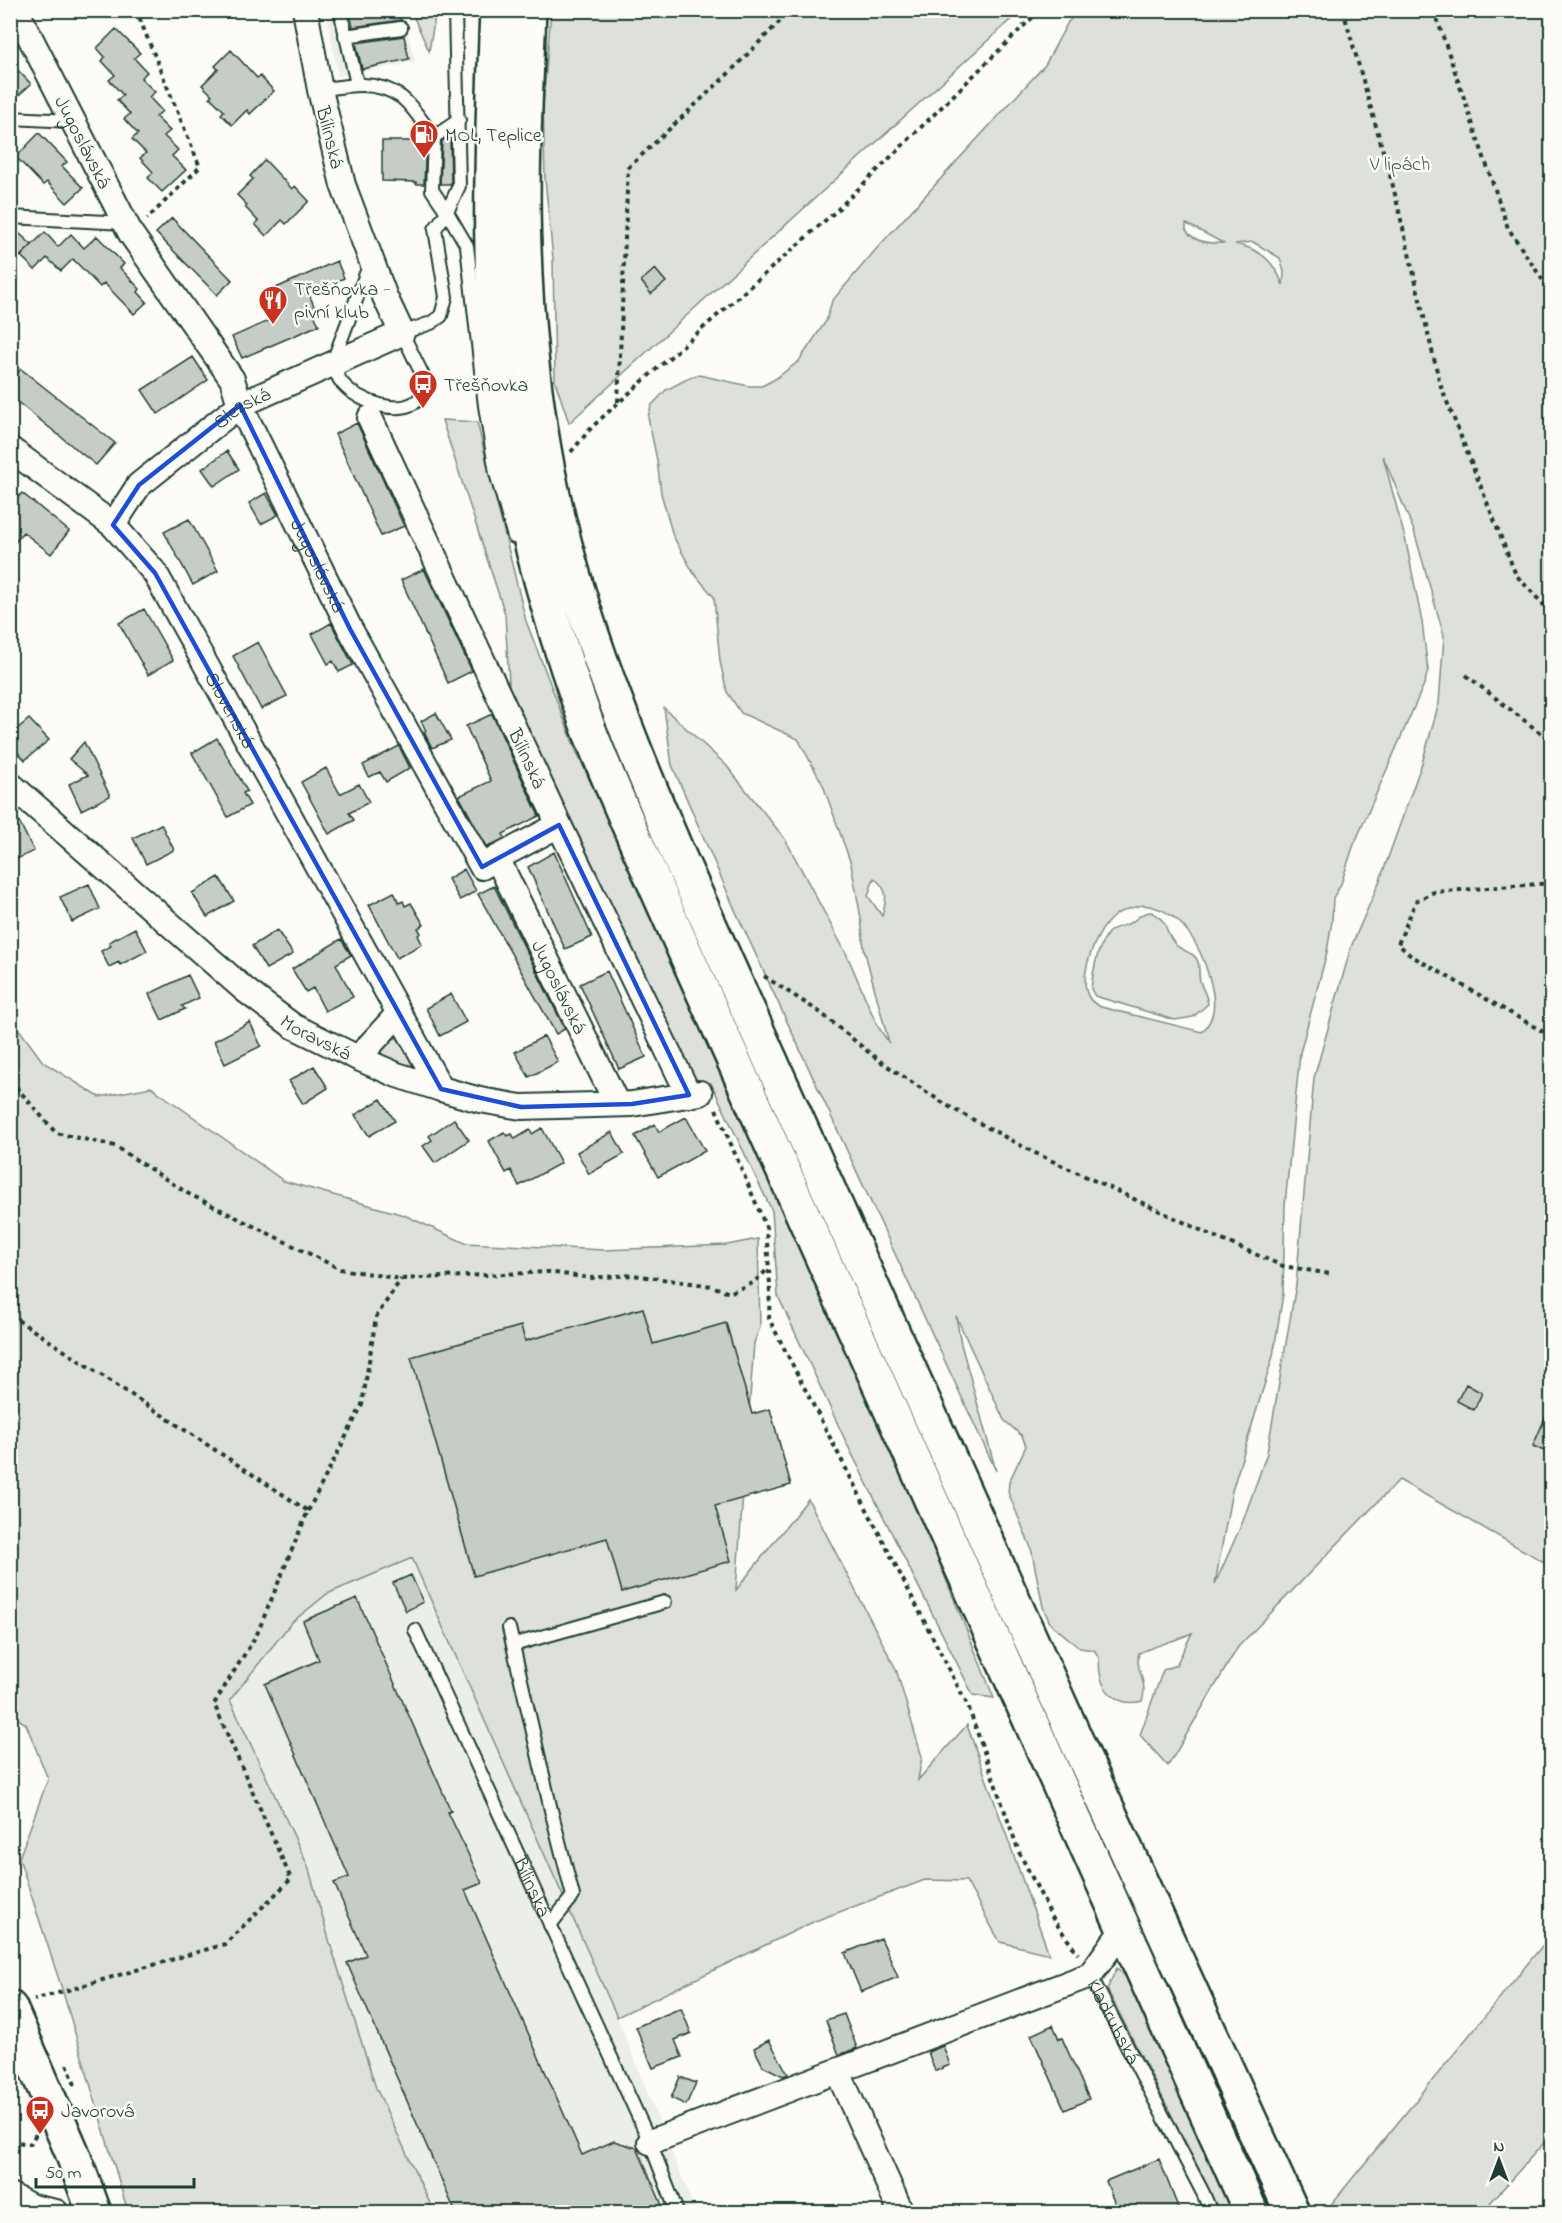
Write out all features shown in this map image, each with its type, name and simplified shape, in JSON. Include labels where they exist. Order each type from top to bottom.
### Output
[{"type":"main road","points":[[497,10],[492,146],[493,288],[507,430],[530,541],[567,666],[589,730],[677,934],[1251,2212]]},
{"type":"main road","points":[[529,10],[523,190],[524,248],[533,372],[549,473],[562,533],[599,658],[622,722],[658,808],[910,1375],[1292,2212]]},
{"type":"main road","points":[[22,2004],[72,2152],[86,2211]]},
{"type":"street","name":"Bílinská","points":[[305,10],[320,90],[343,185],[385,297],[402,333]]},
{"type":"street","name":"Jugoslávská","points":[[15,15],[128,228],[232,379],[240,405],[350,629],[482,867],[497,858],[617,1104]]},
{"type":"street","name":"Slezská","points":[[113,525],[139,485],[240,405],[402,333]]},
{"type":"street","name":"Bílinská","points":[[370,418],[559,825],[694,1094]]},
{"type":"street","name":"Slovenská","points":[[14,458],[113,525],[155,573],[441,1089]]},
{"type":"street","name":"Moravská","points":[[10,784],[245,990],[293,1026],[358,1058],[397,1075],[441,1089],[480,1100],[521,1107],[617,1104],[694,1094]]},
{"type":"street","points":[[497,858],[559,825]]},
{"type":"street","points":[[358,1058],[399,1013]]},
{"type":"street","points":[[1090,1975],[1124,1928]]},
{"type":"street","name":"Kladrubská","points":[[650,2142],[1090,1975]]},
{"type":"street","points":[[838,2072],[901,2212]]},
{"type":"street","points":[[10,2195],[32,2207],[56,2212]]},
{"type":"lane","points":[[340,10],[357,84]]},
{"type":"lane","points":[[402,333],[441,316],[446,297],[435,229],[447,212],[459,186],[455,10]]},
{"type":"lane","points":[[345,36],[401,28]]},
{"type":"lane","points":[[320,90],[357,84],[378,86],[402,98],[434,137],[432,190],[467,246],[485,406],[496,473],[516,547]]},
{"type":"lane","points":[[10,118],[72,121]]},
{"type":"lane","points":[[434,137],[459,120]]},
{"type":"lane","points":[[10,217],[128,228]]},
{"type":"lane","points":[[332,364],[372,259]]},
{"type":"lane","name":"Bílinská","points":[[332,364],[342,384],[360,397],[381,407],[395,408],[408,405],[422,396],[426,382],[402,333]]},
{"type":"lane","points":[[556,672],[589,730]]},
{"type":"lane","points":[[513,1645],[665,1602]]},
{"type":"lane","points":[[509,1628],[573,1896],[550,1925]]},
{"type":"lane","name":"Bílinská","points":[[415,1630],[650,2142]]},
{"type":"lane","name":"Kladrubská","points":[[1090,1975],[1211,2212]]},
{"type":"lane","points":[[650,2142],[677,2212]]},
{"type":"path","points":[[128,228],[200,167],[136,10]]},
{"type":"path","points":[[618,403],[628,168],[790,10]]},
{"type":"path","points":[[549,473],[618,403],[837,210],[1040,10]]},
{"type":"path","points":[[1343,10],[1394,186],[1440,384],[1515,575],[1551,614]]},
{"type":"path","points":[[1434,10],[1508,228],[1551,294]]},
{"type":"path","points":[[1466,675],[1551,742]]},
{"type":"path","points":[[1551,883],[1434,892],[1416,901],[1398,944],[1410,956],[1551,1037]]},
{"type":"path","points":[[764,976],[821,1013],[877,1059],[946,1105],[1033,1152],[1283,1266],[1330,1274]]},
{"type":"path","points":[[10,1080],[56,1132],[115,1146],[187,1193],[340,1269],[401,1280],[548,1272],[590,1278],[633,1275],[712,1286],[729,1293],[753,1283],[769,1269]]},
{"type":"path","points":[[694,1094],[707,1093],[712,1101],[766,1227],[769,1319],[968,1706],[1019,1852],[1053,1919],[1090,1975]]},
{"type":"path","points":[[22,2004],[225,1944],[291,1880],[214,1704],[257,1634],[309,1511],[362,1405],[376,1317],[401,1280]]},
{"type":"path","points":[[10,1315],[309,1511]]},
{"type":"path","points":[[10,2140],[30,2144],[37,2132]]},
{"type":"highlighted area","points":[[240,405],[350,629],[482,867],[559,825],[689,1095],[632,1104],[521,1107],[441,1089],[155,573],[113,525],[139,485]]},
{"type":"shaded area","points":[[326,11],[402,11],[415,62],[338,76]]},
{"type":"shaded area","points":[[412,1558],[617,2017],[696,2212],[434,2212],[376,2088],[308,1866],[230,1700],[291,1623],[327,1594]]},
{"type":"green space","points":[[411,11],[436,11],[429,51]]},
{"type":"green space","points":[[551,11],[1020,11],[569,423],[555,381],[553,259],[545,179],[543,105]]},
{"type":"green space","name":"V lipách","points":[[1080,11],[1551,11],[1551,1566],[1399,1480],[1238,1647],[1168,1766],[1140,1735],[1163,1670],[1176,1665],[1192,1633],[1139,1653],[1138,1665],[1144,1694],[1142,1701],[1127,1702],[1114,1697],[1105,1687],[1100,1673],[1099,1659],[1094,1650],[1080,1648],[1050,1623],[1043,1607],[1031,1548],[1008,1492],[1009,1482],[1026,1446],[1022,1436],[1004,1420],[956,1316],[961,1344],[996,1471],[736,912],[672,765],[664,708],[726,765],[785,839],[847,955],[877,1025],[889,1043],[864,949],[851,864],[823,785],[798,739],[741,713],[727,692],[720,662],[714,597],[693,572],[673,536],[661,493],[648,417],[651,406],[666,390],[689,378],[699,375],[749,386],[762,386],[799,361],[826,321],[832,301],[878,247],[1045,65],[1068,22]],"holes":[[[1187,224],[1223,243],[1203,241],[1193,237],[1186,230]],[[1253,242],[1280,258],[1284,272],[1283,285],[1275,269],[1265,257],[1252,249],[1235,244]],[[1383,456],[1414,531],[1444,636],[1439,703],[1422,763],[1380,880],[1351,947],[1314,1078],[1296,1285],[1267,1453],[1243,1521],[1215,1584],[1232,1491],[1273,1356],[1283,1294],[1285,1205],[1300,1053],[1327,952],[1333,898],[1341,884],[1353,847],[1425,682],[1428,670],[1422,622],[1406,542]],[[874,878],[879,882],[885,895],[882,916],[868,896]],[[1143,905],[1157,908],[1169,914],[1188,932],[1206,967],[1214,1001],[1210,1020],[1202,1032],[1101,1007],[1090,999],[1085,980],[1090,956],[1100,933],[1113,917],[1123,911]]]},
{"type":"green space","points":[[442,420],[477,422],[526,621],[577,753],[710,1035],[774,1194],[918,1510],[994,1698],[973,1695],[847,1444],[778,1296],[772,1211],[711,1083],[685,1078],[510,701],[505,614]]},
{"type":"green space","points":[[1151,912],[1165,924],[1172,941],[1194,956],[1198,962],[1199,979],[1208,1004],[1193,1017],[1175,1020],[1095,996],[1091,989],[1098,953],[1108,933]]},
{"type":"green space","points":[[10,1017],[43,1062],[99,1097],[151,1087],[284,1181],[404,1215],[465,1243],[604,1250],[727,1245],[758,1239],[760,1327],[754,1343],[736,1590],[808,1499],[896,1669],[922,1757],[918,1780],[967,1725],[1049,1954],[1000,1942],[966,1881],[925,1880],[815,1921],[617,2017],[412,1558],[327,1594],[291,1623],[230,1700],[308,1866],[376,2088],[434,2212],[128,2212],[62,1989],[19,1858],[48,1779],[26,1724],[10,1714]]},
{"type":"green space","points":[[399,1038],[418,1069],[413,1072],[380,1054],[381,1045],[389,1039]]},
{"type":"green space","points":[[1551,1935],[1551,2135],[1482,2212],[1325,2212]]},
{"type":"green space","points":[[1117,1968],[1125,1976],[1233,2212],[1218,2212],[1192,2155],[1107,1989]]},
{"type":"building","points":[[349,10],[399,10],[401,20],[353,27]]},
{"type":"building","points":[[116,29],[140,53],[134,58],[147,72],[141,78],[155,92],[149,97],[162,111],[156,117],[170,131],[164,136],[178,150],[172,156],[186,170],[162,192],[148,178],[153,172],[140,158],[146,153],[132,139],[138,134],[124,119],[130,114],[117,100],[123,95],[109,80],[115,75],[102,61],[105,57],[97,48]]},
{"type":"building","points":[[404,36],[409,59],[362,69],[356,43]]},
{"type":"building","points":[[231,50],[257,78],[260,76],[274,91],[250,114],[247,110],[232,125],[221,114],[224,111],[202,85],[218,69],[215,66]]},
{"type":"building","points":[[10,62],[31,84],[10,103]]},
{"type":"building","points":[[416,130],[426,140],[424,184],[382,181],[382,141],[416,141]]},
{"type":"building","points":[[39,133],[67,162],[62,166],[83,188],[67,203],[47,182],[43,185],[16,157]]},
{"type":"building","points":[[450,136],[451,184],[440,184],[442,141]]},
{"type":"building","points":[[265,160],[292,189],[295,186],[309,201],[286,224],[282,220],[266,236],[255,224],[258,221],[245,207],[247,205],[237,195],[253,179],[250,176]]},
{"type":"building","points":[[172,218],[232,280],[217,295],[156,233]]},
{"type":"building","points":[[10,225],[32,245],[10,266]]},
{"type":"building","points":[[45,232],[58,247],[71,234],[84,248],[97,236],[124,264],[120,268],[140,289],[138,292],[147,302],[134,314],[104,283],[100,287],[73,259],[61,271],[47,258],[35,270],[21,256]]},
{"type":"building","points":[[337,261],[344,278],[309,294],[314,306],[311,308],[319,325],[242,358],[232,337],[277,317],[267,292]]},
{"type":"building","points":[[655,269],[666,282],[651,294],[641,281]]},
{"type":"building","points":[[193,357],[208,380],[158,414],[142,390]]},
{"type":"building","points":[[21,369],[115,443],[96,465],[10,396],[10,382]]},
{"type":"building","points":[[357,423],[404,526],[381,536],[335,434]]},
{"type":"building","points":[[227,451],[239,469],[214,486],[202,469]]},
{"type":"building","points":[[22,493],[69,531],[51,554],[23,532],[10,549],[10,506]]},
{"type":"building","points":[[266,493],[278,515],[261,524],[249,503]]},
{"type":"building","points":[[189,519],[218,571],[193,585],[164,532]]},
{"type":"building","points":[[424,569],[472,671],[448,683],[401,580]]},
{"type":"building","points":[[144,609],[173,660],[148,675],[119,623]]},
{"type":"building","points":[[331,623],[353,665],[339,672],[333,661],[328,664],[312,634]]},
{"type":"building","points":[[258,642],[287,696],[261,709],[233,656]]},
{"type":"building","points":[[436,713],[451,740],[432,748],[421,721]]},
{"type":"building","points":[[492,714],[539,816],[503,834],[505,838],[487,847],[459,796],[491,781],[466,726]]},
{"type":"building","points":[[29,719],[49,740],[25,760],[10,744],[10,735]]},
{"type":"building","points":[[217,738],[247,791],[243,793],[250,805],[228,817],[192,753]]},
{"type":"building","points":[[84,742],[110,796],[81,810],[69,784],[88,775],[69,759]]},
{"type":"building","points":[[399,746],[410,768],[386,782],[380,772],[369,777],[363,765]]},
{"type":"building","points":[[326,768],[340,794],[359,784],[369,802],[349,813],[354,820],[329,834],[301,782]]},
{"type":"building","points":[[10,804],[34,851],[10,862]]},
{"type":"building","points":[[161,824],[174,850],[146,864],[133,838]]},
{"type":"building","points":[[554,852],[592,937],[565,949],[528,867]]},
{"type":"building","points":[[464,869],[476,891],[460,900],[448,879]]},
{"type":"building","points":[[219,877],[234,901],[207,917],[192,893]]},
{"type":"building","points":[[89,884],[100,909],[72,922],[60,897]]},
{"type":"building","points":[[494,886],[565,1029],[556,1034],[478,894]]},
{"type":"building","points":[[394,892],[399,903],[403,901],[405,906],[411,903],[424,925],[418,928],[422,944],[397,958],[369,905]]},
{"type":"building","points":[[135,928],[147,951],[120,965],[119,962],[109,967],[101,951],[111,946],[109,942]]},
{"type":"building","points":[[277,930],[293,954],[266,969],[252,946]]},
{"type":"building","points":[[341,939],[351,955],[336,964],[353,997],[325,1011],[313,988],[306,992],[292,969]]},
{"type":"building","points":[[607,971],[646,1057],[619,1069],[580,984]]},
{"type":"building","points":[[188,975],[199,998],[182,1006],[185,1009],[162,1020],[149,994]]},
{"type":"building","points":[[451,994],[466,1022],[440,1036],[426,1008]]},
{"type":"building","points":[[250,1022],[261,1046],[225,1064],[214,1041]]},
{"type":"building","points":[[544,1036],[558,1062],[529,1077],[515,1052]]},
{"type":"building","points":[[314,1066],[328,1088],[303,1104],[289,1081]]},
{"type":"building","points":[[381,1099],[395,1121],[369,1136],[355,1115]]},
{"type":"building","points":[[686,1117],[705,1151],[658,1177],[635,1136],[655,1124],[659,1132]]},
{"type":"building","points":[[454,1119],[469,1140],[435,1163],[423,1146],[432,1140],[429,1136]]},
{"type":"building","points":[[542,1128],[561,1163],[519,1186],[511,1170],[506,1173],[489,1141],[504,1132],[507,1136],[512,1134],[515,1139],[530,1130],[532,1134]]},
{"type":"building","points":[[612,1132],[624,1154],[589,1174],[577,1152]]},
{"type":"building","points":[[643,1308],[653,1344],[726,1323],[752,1414],[770,1409],[791,1485],[715,1506],[731,1561],[622,1592],[607,1538],[474,1576],[411,1357],[521,1326],[525,1341]]},
{"type":"building","points":[[1466,1384],[1482,1393],[1474,1410],[1457,1401]]},
{"type":"building","points":[[1551,1404],[1551,1454],[1533,1446]]},
{"type":"building","points":[[411,1575],[423,1602],[406,1611],[393,1583]]},
{"type":"building","points":[[357,1598],[451,1811],[448,1812],[482,1883],[465,1890],[582,2155],[614,2141],[637,2148],[665,2212],[455,2211],[347,1963],[366,1955],[334,1883],[349,1877],[265,1684],[319,1660],[303,1621]]},
{"type":"building","points":[[881,1938],[898,1977],[861,1992],[845,1953]]},
{"type":"building","points":[[681,2008],[691,2033],[675,2040],[682,2057],[653,2068],[636,2027]]},
{"type":"building","points":[[844,2014],[857,2048],[839,2055],[826,2020]]},
{"type":"building","points":[[1053,2025],[1059,2039],[1062,2038],[1089,2099],[1065,2110],[1031,2035]]},
{"type":"building","points":[[769,2040],[788,2074],[783,2076],[763,2066],[754,2048]]},
{"type":"building","points":[[943,2046],[950,2065],[935,2071],[928,2052]]},
{"type":"building","points":[[680,2077],[696,2083],[686,2105],[671,2098]]},
{"type":"building","points":[[1159,2159],[1180,2212],[1118,2212],[1106,2181]]},
{"type":"place","name":"MOL, Teplice","points":[[424,160]]},
{"type":"place","name":"Třešňovka - pivní klub","points":[[273,326]]},
{"type":"place","name":"Třešňovka","points":[[423,410]]},
{"type":"place","name":"Javorová","points":[[40,2136]]}]
